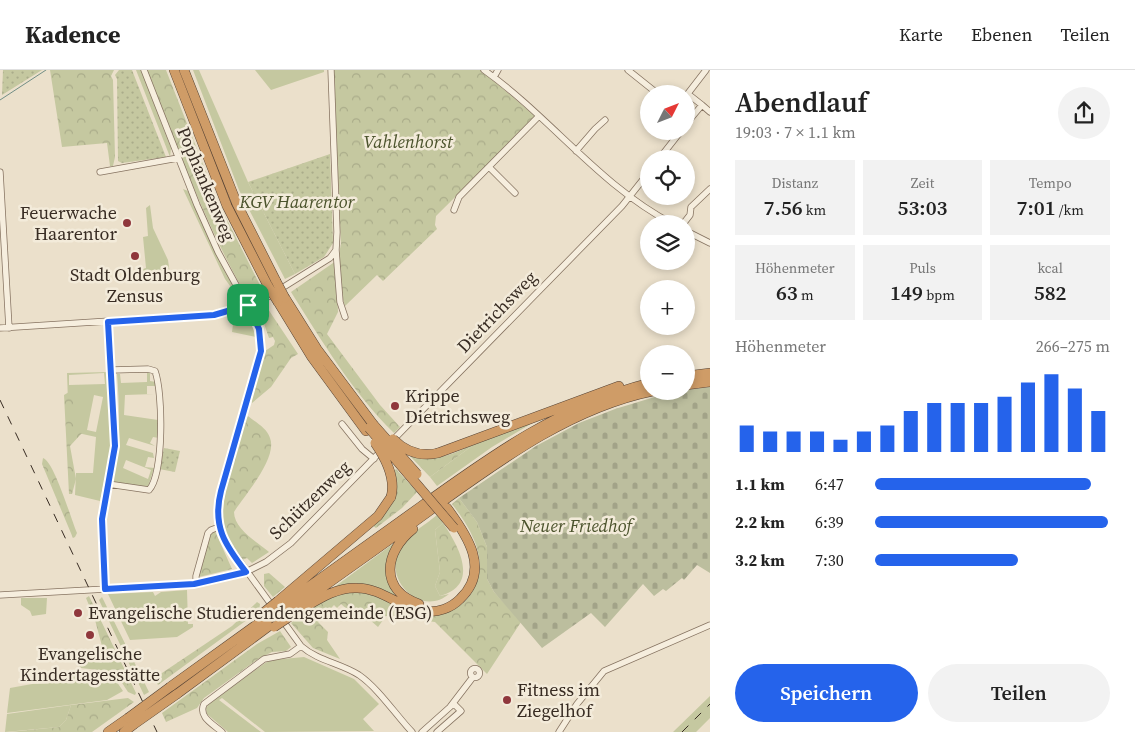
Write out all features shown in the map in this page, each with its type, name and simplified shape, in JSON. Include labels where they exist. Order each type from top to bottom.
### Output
[{"type":"highway","points":[[108,732],[130,722],[263,630],[276,614],[378,516],[391,497],[393,485],[390,469],[362,409],[282,300],[227,206],[174,70]]},
{"type":"highway","points":[[184,70],[237,204],[272,284]]},
{"type":"highway","points":[[174,690],[228,645],[236,633],[276,614],[350,588],[368,589],[422,611],[438,611],[450,606],[467,591],[476,568],[473,551],[457,526],[371,426],[343,398],[311,356],[282,300]]},
{"type":"highway","points":[[695,375],[710,373]]},
{"type":"highway","points":[[371,426],[407,450],[417,454],[438,453],[575,400],[640,381]]},
{"type":"highway","points":[[695,384],[710,382]]},
{"type":"highway","points":[[276,614],[513,441],[564,414],[615,393],[640,386]]},
{"type":"highway","points":[[276,614],[487,470],[550,431],[613,403],[640,395]]},
{"type":"highway","points":[[432,509],[426,519],[402,539],[392,554],[390,573],[393,583],[410,600],[425,606],[440,604],[457,595],[465,585],[470,563],[457,526]]},
{"type":"highway","points":[[124,732],[130,722]]},
{"type":"street","name":"Pophankenweg","points":[[144,70],[178,158],[218,252],[248,305],[259,329],[262,346],[219,499],[218,514],[220,528]]},
{"type":"street","points":[[331,70],[336,250],[340,302],[345,317]]},
{"type":"street","points":[[484,70],[539,116],[628,197],[658,215]]},
{"type":"street","points":[[494,77],[498,70]]},
{"type":"street","points":[[628,70],[647,85]]},
{"type":"street","points":[[695,85],[706,70]]},
{"type":"street","points":[[695,100],[710,112]]},
{"type":"street","points":[[695,112],[702,105]]},
{"type":"street","points":[[454,210],[459,197],[539,116]]},
{"type":"street","points":[[576,151],[594,129],[605,120]]},
{"type":"street","points":[[666,150],[674,140]]},
{"type":"street","points":[[100,172],[178,158]]},
{"type":"street","points":[[489,167],[515,193]]},
{"type":"street","points":[[0,172],[9,328]]},
{"type":"street","name":"Dietrichsweg","points":[[386,446],[640,183]]},
{"type":"street","points":[[690,215],[690,208],[710,189]]},
{"type":"street","points":[[695,236],[710,243]]},
{"type":"street","points":[[0,328],[214,315],[266,298],[301,278],[330,258],[336,250]]},
{"type":"street","points":[[105,589],[102,519],[115,446],[108,322]]},
{"type":"street","points":[[108,484],[149,490],[153,483],[161,446],[160,411],[155,371],[148,369],[112,370]]},
{"type":"street","name":"Schützenweg","points":[[342,424],[362,449],[374,459]]},
{"type":"street","name":"Schützenweg","points":[[0,595],[196,584],[246,572],[266,562],[291,543],[386,446]]},
{"type":"street","points":[[196,584],[199,563],[211,530],[220,528],[226,543],[300,646],[316,657],[348,669],[363,678],[412,732]]},
{"type":"street","points":[[559,732],[577,704],[604,671],[710,625]]},
{"type":"street","points":[[222,732],[204,717],[202,711],[206,702],[258,663],[270,657],[290,654],[300,646]]},
{"type":"street","points":[[425,731],[453,703],[473,677]]},
{"type":"street","points":[[437,732],[460,713],[461,709],[453,703]]},
{"type":"green space","points":[[3,70],[42,70],[2,95]]},
{"type":"green space","points":[[50,70],[114,70],[111,76],[113,80],[115,157],[113,166],[110,166],[107,143],[62,147]]},
{"type":"green space","points":[[119,70],[132,70],[166,157],[122,163],[118,161],[117,79],[115,75]]},
{"type":"green space","points":[[136,70],[141,70],[171,148],[170,157]]},
{"type":"green space","points":[[147,70],[166,70],[217,200],[264,293],[256,295],[244,292],[216,238]]},
{"type":"green space","points":[[193,70],[199,70],[248,182],[295,274],[285,279],[239,190]]},
{"type":"green space","points":[[255,70],[324,70],[324,72],[271,90]]},
{"type":"green space","name":"Vahlenhorst","points":[[333,70],[481,70],[536,117],[436,216],[435,225],[437,229],[383,281],[377,275],[345,306],[339,275],[341,244]]},
{"type":"green space","name":"KGV Haarentor","points":[[330,154],[333,243],[324,257],[295,274],[248,182]]},
{"type":"green space","points":[[183,189],[188,191],[238,297],[225,279]]},
{"type":"green space","points":[[150,205],[153,228],[168,260],[170,274],[162,283],[160,283],[159,279],[145,278],[143,269],[146,268],[143,237],[148,236],[146,208]]},
{"type":"green space","points":[[336,261],[338,312],[327,334],[380,405],[400,427],[394,433],[351,383],[291,292]]},
{"type":"green space","points":[[268,309],[298,354],[291,358],[271,387],[252,403],[251,398],[265,351],[274,345],[275,341],[273,337],[269,338],[260,312]]},
{"type":"green space","points":[[241,315],[252,326],[256,337],[232,332],[234,316]]},
{"type":"green space","points":[[108,372],[112,442],[100,501],[75,495],[76,473],[93,473],[96,437],[69,431],[67,373]],"holes":[[[104,373],[105,384],[69,385],[69,375]],[[94,395],[103,397],[96,432],[87,430]]]},
{"type":"green space","points":[[147,373],[150,373],[150,381],[156,382],[157,386],[147,386],[147,394],[154,394],[125,395],[124,415],[158,420],[159,438],[153,437],[150,443],[155,446],[129,438],[126,445],[153,453],[154,458],[148,457],[145,467],[154,468],[148,487],[116,483],[113,480],[119,427],[117,374],[120,374],[121,383],[147,382]],"holes":[[[126,460],[151,470],[148,479],[123,468]]]},
{"type":"green space","name":"Neuer Friedhof","points":[[710,387],[710,573],[697,565],[684,580],[682,578],[666,591],[663,589],[654,596],[643,584],[605,627],[591,613],[542,648],[494,592],[487,579],[487,547],[477,522],[459,498],[536,446],[579,423],[645,400],[695,400],[695,389]]},
{"type":"green space","points":[[69,392],[75,392],[82,399],[72,409],[82,433],[70,446],[76,479],[72,494],[69,494],[64,395]]},
{"type":"green space","points":[[248,416],[266,431],[270,438],[271,446],[265,466],[234,512],[235,518],[242,529],[269,552],[252,563],[247,558],[242,560],[235,550],[226,535],[222,518],[232,465]]},
{"type":"green space","points":[[541,418],[492,447],[437,486],[430,477],[476,443]]},
{"type":"green space","points":[[476,443],[430,477],[410,456],[426,459],[435,458],[452,454]]},
{"type":"green space","points":[[164,448],[180,451],[175,472],[159,469]]},
{"type":"green space","points":[[43,458],[52,469],[62,491],[77,533],[73,538],[42,464]]},
{"type":"green space","points":[[396,469],[417,492],[402,508],[376,528],[372,525],[390,508],[393,502],[396,489],[394,471]]},
{"type":"green space","points":[[459,498],[477,522],[487,547],[487,579],[494,592],[521,622],[487,674],[435,622],[386,616],[378,627],[370,620],[366,621],[351,607],[348,610],[341,604],[337,608],[334,605],[318,622],[328,632],[327,640],[340,659],[313,648],[291,623],[327,600],[352,592],[365,592],[377,595],[412,612],[424,615],[437,615],[458,606],[469,597],[474,589],[480,563],[475,542],[465,522],[452,504]]},
{"type":"green space","points":[[437,515],[443,523],[435,530],[440,572],[435,586],[440,596],[449,594],[439,600],[428,601],[418,599],[408,593],[401,585],[395,563],[398,552],[405,541]]},
{"type":"green space","points":[[443,523],[455,542],[463,574],[460,583],[453,591],[440,596],[435,586],[440,572],[435,530]]},
{"type":"green space","points":[[215,531],[232,569],[199,577],[210,534]]},
{"type":"green space","points":[[394,543],[389,554],[387,566],[408,602],[333,589],[333,588]]},
{"type":"green space","points":[[269,573],[285,587],[273,597],[264,586],[264,574]]},
{"type":"green space","points":[[187,590],[188,624],[193,624],[193,627],[177,637],[130,640],[108,594],[153,592],[155,596],[161,592]]},
{"type":"green space","points":[[89,596],[136,693],[135,695],[128,692],[115,672],[81,668],[74,660],[83,652],[101,649],[102,646],[95,620],[86,598]]},
{"type":"green space","points":[[102,597],[149,692],[144,695],[99,600]]},
{"type":"green space","points":[[21,598],[47,598],[46,614],[32,616],[30,611],[21,605]]},
{"type":"green space","points":[[257,602],[260,604],[259,611],[158,685],[156,681],[159,675],[232,626]]},
{"type":"green space","points":[[280,631],[291,647],[286,651],[272,652],[258,659],[204,698],[197,708],[166,722],[162,713],[257,644]]},
{"type":"green space","points":[[304,657],[354,679],[379,704],[363,719],[374,731],[265,732],[222,698],[219,700],[261,732],[228,732],[207,714],[206,708],[209,704],[265,663],[272,660]]},
{"type":"green space","points":[[110,672],[123,691],[107,700],[7,713],[10,688],[53,683],[56,675],[77,673],[98,681]]},
{"type":"green space","points":[[710,696],[710,718],[696,732],[673,732]]},
{"type":"green space","points":[[128,698],[134,702],[92,732],[9,732],[59,727],[66,720],[71,705]]},
{"type":"green space","points":[[71,705],[66,720],[59,727],[5,732],[7,714]]},
{"type":"waterway","points":[[0,100],[46,70]]},
{"type":"railway","points":[[0,400],[157,732]]},
{"type":"railway","points":[[682,732],[710,704]]},
{"type":"place","name":"Feuerwache Haarentor","points":[[127,223]]},
{"type":"place","name":"Stadt Oldenburg Zensus","points":[[135,256]]},
{"type":"place","name":"Krippe Dietrichsweg","points":[[395,406]]},
{"type":"place","name":"Evangelische Studierendengemeinde (ESG)","points":[[78,613]]},
{"type":"place","name":"Evangelische Kindertagesstätte","points":[[90,635]]},
{"type":"place","name":"Fitness im Ziegelhof","points":[[507,700]]},
{"type":"route","points":[[248,305],[259,329],[262,346],[221,491],[218,508],[223,538],[246,572],[224,579],[194,584],[105,589],[102,519],[115,446],[108,322],[214,315],[248,305]]}]
